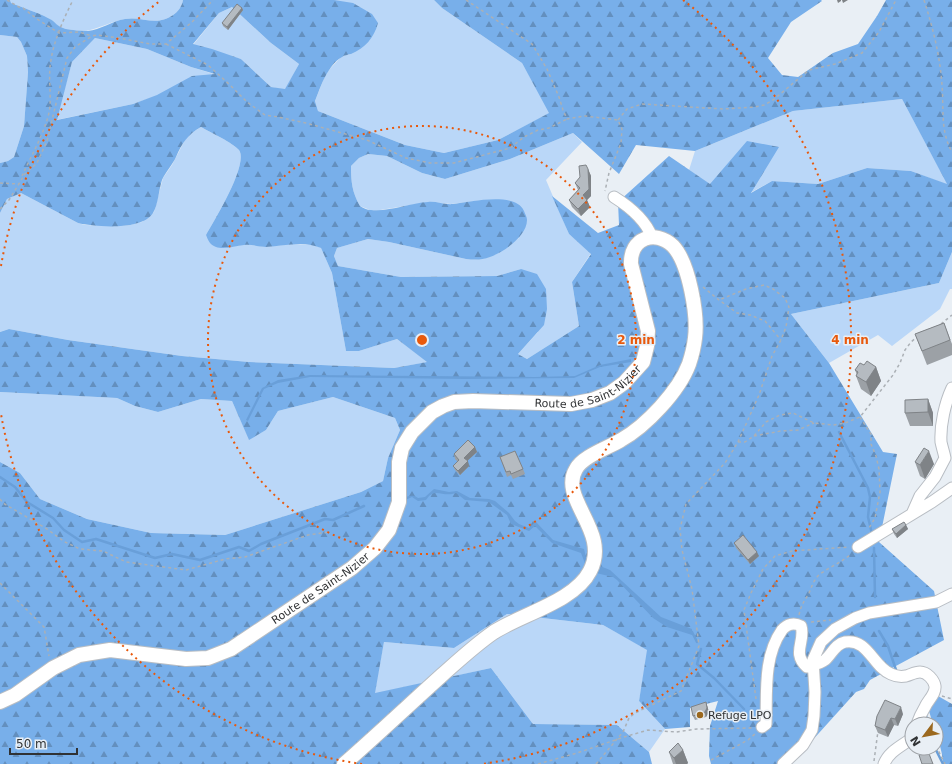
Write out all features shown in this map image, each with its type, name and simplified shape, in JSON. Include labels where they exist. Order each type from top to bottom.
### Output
[{"type":"main road","name":"Route de Saint-Nizier","points":[[0,702],[15,695],[53,668],[79,655],[110,650],[186,659],[208,658],[231,649],[352,568],[375,548],[389,530],[399,502],[399,462],[402,448],[412,432],[432,412],[443,406],[454,402],[472,401],[570,404],[592,400],[610,393],[620,386],[643,362],[647,346],[648,331],[636,287],[631,257],[633,248],[639,241],[652,237]]},
{"type":"main road","points":[[344,764],[480,643],[508,624],[541,609],[574,589],[590,572],[593,565],[595,548],[593,536],[574,495],[574,473],[583,462],[629,436],[650,418],[674,390],[683,376],[693,352],[696,325],[687,273],[679,254],[668,243],[652,237]]},
{"type":"street","points":[[609,195],[625,204],[635,212],[649,229],[652,237]]},
{"type":"street","points":[[912,514],[920,496],[935,477],[945,458],[941,442],[942,428],[945,410],[952,388]]},
{"type":"street","points":[[858,547],[952,488]]},
{"type":"street","points":[[784,764],[803,745],[812,730],[815,692],[813,660],[821,642],[835,628],[845,622],[869,613],[936,602],[952,594]]},
{"type":"street","points":[[762,727],[766,724],[767,685],[770,657],[779,634],[784,627],[790,624],[798,624],[801,626],[803,631],[799,645],[801,659],[808,666],[823,661],[839,644],[846,642],[861,646],[869,652],[879,666],[886,672],[899,676],[920,672],[925,673],[932,679],[935,685],[934,693],[925,706],[921,716]]},
{"type":"street","points":[[884,764],[886,759],[904,743]]},
{"type":"path","points":[[7,0],[19,8],[23,8],[36,19],[59,33],[79,32],[92,36]]},
{"type":"path","points":[[19,184],[43,131],[50,106],[51,60],[59,33],[73,0]]},
{"type":"path","points":[[166,44],[192,22],[213,0]]},
{"type":"path","points":[[466,0],[532,44],[547,69],[568,119]]},
{"type":"path","points":[[618,120],[627,109],[642,104],[724,109],[755,107],[764,104],[772,100],[809,70],[835,64],[862,54],[879,32],[896,0]]},
{"type":"path","points":[[924,0],[935,34],[942,85],[944,132],[952,152]]},
{"type":"path","points":[[0,209],[9,200],[25,174],[37,163],[47,141],[67,58],[75,47],[92,36],[97,35],[150,44],[166,44],[208,65],[247,102],[265,115],[306,123],[367,140],[406,158],[430,163],[454,163],[510,148],[524,137],[538,130],[549,128],[568,119],[585,116],[618,120]]},
{"type":"path","points":[[609,195],[609,173],[621,143],[622,129],[618,120]]},
{"type":"path","points":[[0,184],[19,184]]},
{"type":"path","points":[[596,764],[618,739],[629,718],[681,691],[699,646],[692,589],[682,550],[680,529],[686,504],[725,463],[738,442],[759,395],[772,356],[781,340],[786,327],[789,307],[785,298],[773,289],[764,285],[754,286],[719,300],[737,313],[750,315],[765,321],[781,340]]},
{"type":"path","points":[[936,328],[952,315]]},
{"type":"path","points":[[738,442],[745,442],[754,436],[766,422],[780,415],[793,413],[814,423],[833,424],[845,423],[860,417],[893,375],[911,342],[919,336]]},
{"type":"path","points":[[860,417],[872,434],[871,444],[879,469],[880,492],[877,511],[875,518],[867,531]]},
{"type":"path","points":[[754,436],[781,431],[798,430],[814,423]]},
{"type":"path","points":[[0,500],[65,542],[80,549],[103,551],[126,562],[186,570],[225,559],[245,557],[308,535],[329,532]]},
{"type":"path","points":[[835,620],[798,624],[803,602],[818,576],[847,558],[858,547]]},
{"type":"path","points":[[756,699],[744,610],[751,592],[764,569],[775,556],[783,553],[792,551],[858,547]]},
{"type":"path","points":[[0,584],[44,627],[48,652],[53,668]]},
{"type":"path","points":[[538,764],[648,730],[676,732],[697,729],[740,729],[762,727]]},
{"type":"path","points":[[711,760],[748,740],[762,727]]},
{"type":"path","points":[[874,764],[878,730]]},
{"type":"shaded area","points":[[10,0],[183,0],[175,14],[161,20],[125,19],[84,31],[62,28],[51,19],[11,3]]},
{"type":"shaded area","points":[[334,0],[434,0],[442,8],[522,63],[550,113],[498,140],[444,153],[405,145],[318,111],[315,101],[326,73],[342,56],[351,54]]},
{"type":"shaded area","points":[[232,7],[271,43],[299,64],[285,90],[271,87],[241,59],[193,45],[219,13]]},
{"type":"shaded area","points":[[0,35],[17,37],[21,42],[27,56],[28,72],[24,126],[14,157],[8,161],[0,163]]},
{"type":"shaded area","points":[[95,38],[147,49],[191,67],[217,75],[133,104],[56,120],[72,62]]},
{"type":"shaded area","points":[[902,99],[948,185],[911,171],[867,168],[818,184],[772,181],[750,193],[709,184],[689,170],[695,151],[793,111]]},
{"type":"shaded area","points":[[201,127],[236,147],[239,150],[241,157],[235,179],[223,206],[206,235],[224,248],[246,244],[264,247],[292,244],[315,245],[321,248],[332,273],[346,351],[359,351],[397,339],[428,362],[394,368],[249,362],[182,356],[68,340],[9,329],[0,332],[0,213],[7,199],[21,193],[78,223],[85,225],[126,226],[142,222],[154,212],[163,178],[172,165],[187,136]]},
{"type":"shaded area","points":[[573,133],[582,142],[546,180],[569,234],[591,253],[572,282],[579,326],[527,359],[518,354],[538,332],[521,269],[497,276],[401,277],[338,266],[334,256],[337,248],[368,239],[389,242],[466,259],[482,259],[495,254],[519,238],[483,200],[451,204],[430,202],[380,210],[370,210],[360,206],[354,191],[351,172],[351,166],[359,158],[368,154],[387,156],[422,173],[445,179],[510,159]]},
{"type":"shaded area","points":[[952,252],[952,289],[950,289],[940,309],[892,346],[878,335],[829,363],[791,314],[939,283]]},
{"type":"shaded area","points":[[631,359],[631,362],[600,367],[574,378],[466,379],[310,377],[278,383],[264,389],[248,421],[246,420],[262,388],[278,380],[310,375],[575,376],[600,365]]},
{"type":"shaded area","points":[[0,392],[117,398],[135,406],[158,412],[201,399],[232,401],[249,439],[266,430],[278,411],[333,397],[395,418],[400,430],[388,458],[383,481],[361,492],[225,535],[151,533],[87,519],[40,499],[20,473],[0,462]]},
{"type":"shaded area","points":[[434,489],[449,492],[457,491],[470,498],[489,499],[495,501],[519,524],[529,528],[536,522],[553,540],[584,549],[588,566],[586,566],[581,553],[552,543],[535,526],[529,531],[511,524],[507,515],[489,502],[465,500],[456,493],[436,493],[429,496],[426,500],[418,501],[412,497],[403,501],[402,498],[411,496],[418,498],[425,497]]},
{"type":"shaded area","points":[[600,566],[610,570],[661,617],[692,629],[692,635],[667,627],[653,618],[617,580],[613,577],[596,573]]},
{"type":"shaded area","points":[[507,614],[603,625],[648,650],[639,701],[665,729],[649,752],[617,725],[533,724],[491,668],[374,694],[384,642],[454,648]]},
{"type":"green space","points":[[0,0],[10,0],[11,3],[51,19],[62,28],[88,31],[125,19],[161,20],[175,14],[183,0],[334,0],[353,3],[372,14],[378,23],[374,33],[365,46],[356,52],[343,56],[328,71],[315,101],[318,111],[405,145],[444,153],[498,140],[549,113],[522,63],[442,8],[434,0],[821,0],[822,1],[791,22],[768,58],[782,75],[798,77],[833,53],[858,44],[886,0],[952,0],[952,252],[939,283],[791,314],[829,363],[883,452],[897,454],[879,542],[934,591],[944,640],[870,680],[864,689],[856,692],[791,764],[711,764],[709,756],[710,726],[718,701],[690,708],[690,727],[665,729],[639,701],[647,650],[603,625],[507,614],[454,648],[384,642],[375,693],[491,668],[533,724],[617,725],[649,752],[652,764],[0,764],[0,462],[20,473],[40,499],[87,519],[151,533],[225,535],[361,492],[383,481],[388,458],[400,430],[395,418],[333,397],[278,411],[266,430],[249,440],[232,401],[201,399],[158,412],[135,406],[117,398],[0,392],[0,332],[9,329],[68,340],[182,356],[249,362],[394,368],[427,362],[397,339],[359,351],[346,351],[332,273],[321,248],[308,244],[294,244],[266,247],[247,245],[222,248],[211,244],[206,235],[223,206],[235,179],[241,157],[239,150],[236,147],[201,127],[186,139],[173,163],[163,177],[153,213],[147,219],[139,223],[118,226],[95,226],[78,223],[21,193],[7,199],[0,213],[0,163],[8,161],[14,157],[24,126],[28,72],[27,56],[21,42],[17,37],[0,35]],"holes":[[[232,7],[271,43],[299,64],[285,89],[271,87],[241,59],[193,44],[219,13]],[[95,38],[147,49],[191,67],[215,74],[192,76],[157,95],[133,104],[57,120],[72,62]],[[902,99],[947,184],[911,171],[867,168],[818,184],[772,181],[751,193],[779,147],[747,141],[710,184],[669,156],[618,202],[619,225],[598,233],[552,196],[569,234],[591,254],[572,282],[579,326],[527,359],[518,354],[544,325],[547,309],[546,289],[537,274],[521,269],[497,276],[401,277],[338,266],[334,256],[337,248],[368,239],[475,260],[496,255],[514,243],[526,226],[527,220],[524,211],[519,205],[512,201],[502,199],[450,204],[428,202],[392,209],[378,210],[364,208],[360,206],[357,201],[352,182],[351,166],[359,158],[368,154],[387,156],[422,173],[445,179],[510,159],[573,133],[619,174],[636,145],[695,151],[793,111]]]},
{"type":"green space","points":[[938,696],[952,704],[952,764],[943,764],[944,716],[930,716],[928,708]]},
{"type":"building","points":[[237,4],[242,8],[227,27],[222,23]]},
{"type":"building","points":[[586,165],[588,169],[589,189],[583,195],[587,200],[578,209],[569,200],[580,188],[575,183],[580,177],[579,166]]},
{"type":"building","points":[[944,323],[950,340],[922,351],[915,334]]},
{"type":"building","points":[[867,361],[876,367],[866,382],[856,376],[858,372],[855,370],[860,363],[864,365]]},
{"type":"building","points":[[928,399],[928,412],[905,413],[905,400]]},
{"type":"building","points":[[468,440],[475,447],[464,458],[468,461],[458,471],[453,466],[459,460],[454,454]]},
{"type":"building","points":[[924,448],[929,451],[920,465],[915,462]]},
{"type":"building","points":[[515,451],[523,469],[511,474],[510,471],[506,472],[500,457]]},
{"type":"building","points":[[904,522],[906,525],[896,534],[892,529]]},
{"type":"building","points":[[743,535],[757,552],[748,560],[734,543]]},
{"type":"building","points":[[885,700],[901,707],[895,719],[891,718],[885,730],[875,726],[877,716]]},
{"type":"building","points":[[706,702],[707,708],[705,712],[693,716],[691,707]]},
{"type":"building","points":[[678,743],[683,750],[674,758],[669,752]]},
{"type":"building","points":[[919,756],[930,756],[933,764],[922,764]]},
{"type":"waterway","points":[[839,432],[868,488],[870,497],[868,517],[872,534]]},
{"type":"waterway","points":[[0,477],[15,487],[27,502],[53,518],[64,530],[82,542],[96,539],[155,558],[172,554],[200,560],[239,547],[249,551],[261,544],[325,519],[333,520],[364,506]]},
{"type":"waterway","points":[[874,548],[875,597]]},
{"type":"waterway","points":[[689,631],[692,632],[697,642]]},
{"type":"waterway","points":[[879,631],[888,646],[897,673]]},
{"type":"waterway","points":[[701,649],[697,664],[714,678],[744,709]]},
{"type":"waterway","points":[[939,756],[943,764]]},
{"type":"place","name":"Refuge LPO","points":[[700,715]]}]
